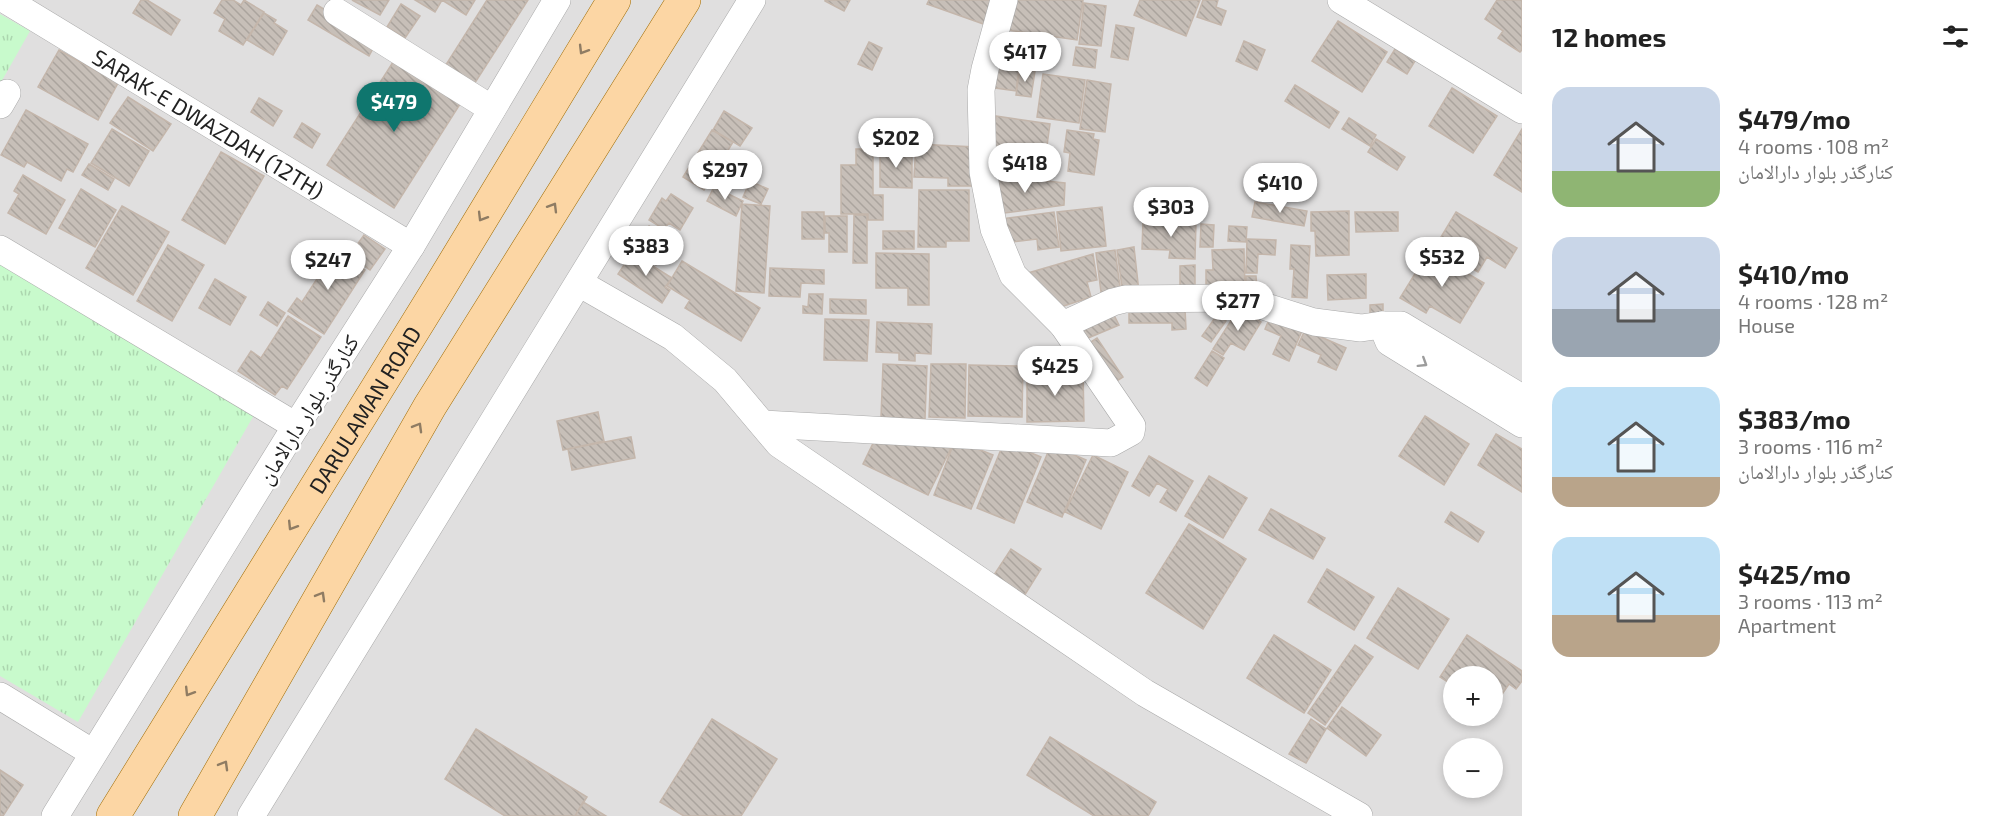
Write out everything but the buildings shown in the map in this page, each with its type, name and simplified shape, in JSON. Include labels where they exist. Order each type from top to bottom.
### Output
[{"type":"main road","name":"DARULAMAN ROAD","points":[[113,816],[614,0]]},
{"type":"main road","points":[[195,816],[430,406],[684,0]]},
{"type":"street","name":"SARAK-E DWAZDAH (12TH)","points":[[6,0],[411,246]]},
{"type":"street","name":"کنارگذر بلوار دارالامان","points":[[55,816],[296,426],[411,246],[557,0]]},
{"type":"street","points":[[251,816],[752,0]]},
{"type":"street","points":[[763,424],[1111,443],[1131,432],[1132,426],[1063,325],[1013,275],[994,229],[983,172],[981,90],[1004,0]]},
{"type":"street","points":[[1341,0],[1522,110]]},
{"type":"street","points":[[337,12],[492,108]]},
{"type":"street","points":[[0,249],[296,426]]},
{"type":"street","points":[[579,283],[673,337],[725,380],[779,444],[1145,693],[1359,816]]},
{"type":"street","points":[[1063,325],[1113,302],[1125,299],[1238,298],[1314,322],[1361,328],[1401,325],[1522,398]]},
{"type":"street","points":[[1382,325],[1389,342],[1522,424]]},
{"type":"street","points":[[0,696],[93,753]]},
{"type":"shaded area","points":[[0,0],[1522,0],[1522,816],[0,816]]},
{"type":"green space","points":[[0,14],[30,31],[0,84]]},
{"type":"green space","points":[[0,254],[254,415],[78,722],[0,676]]}]
